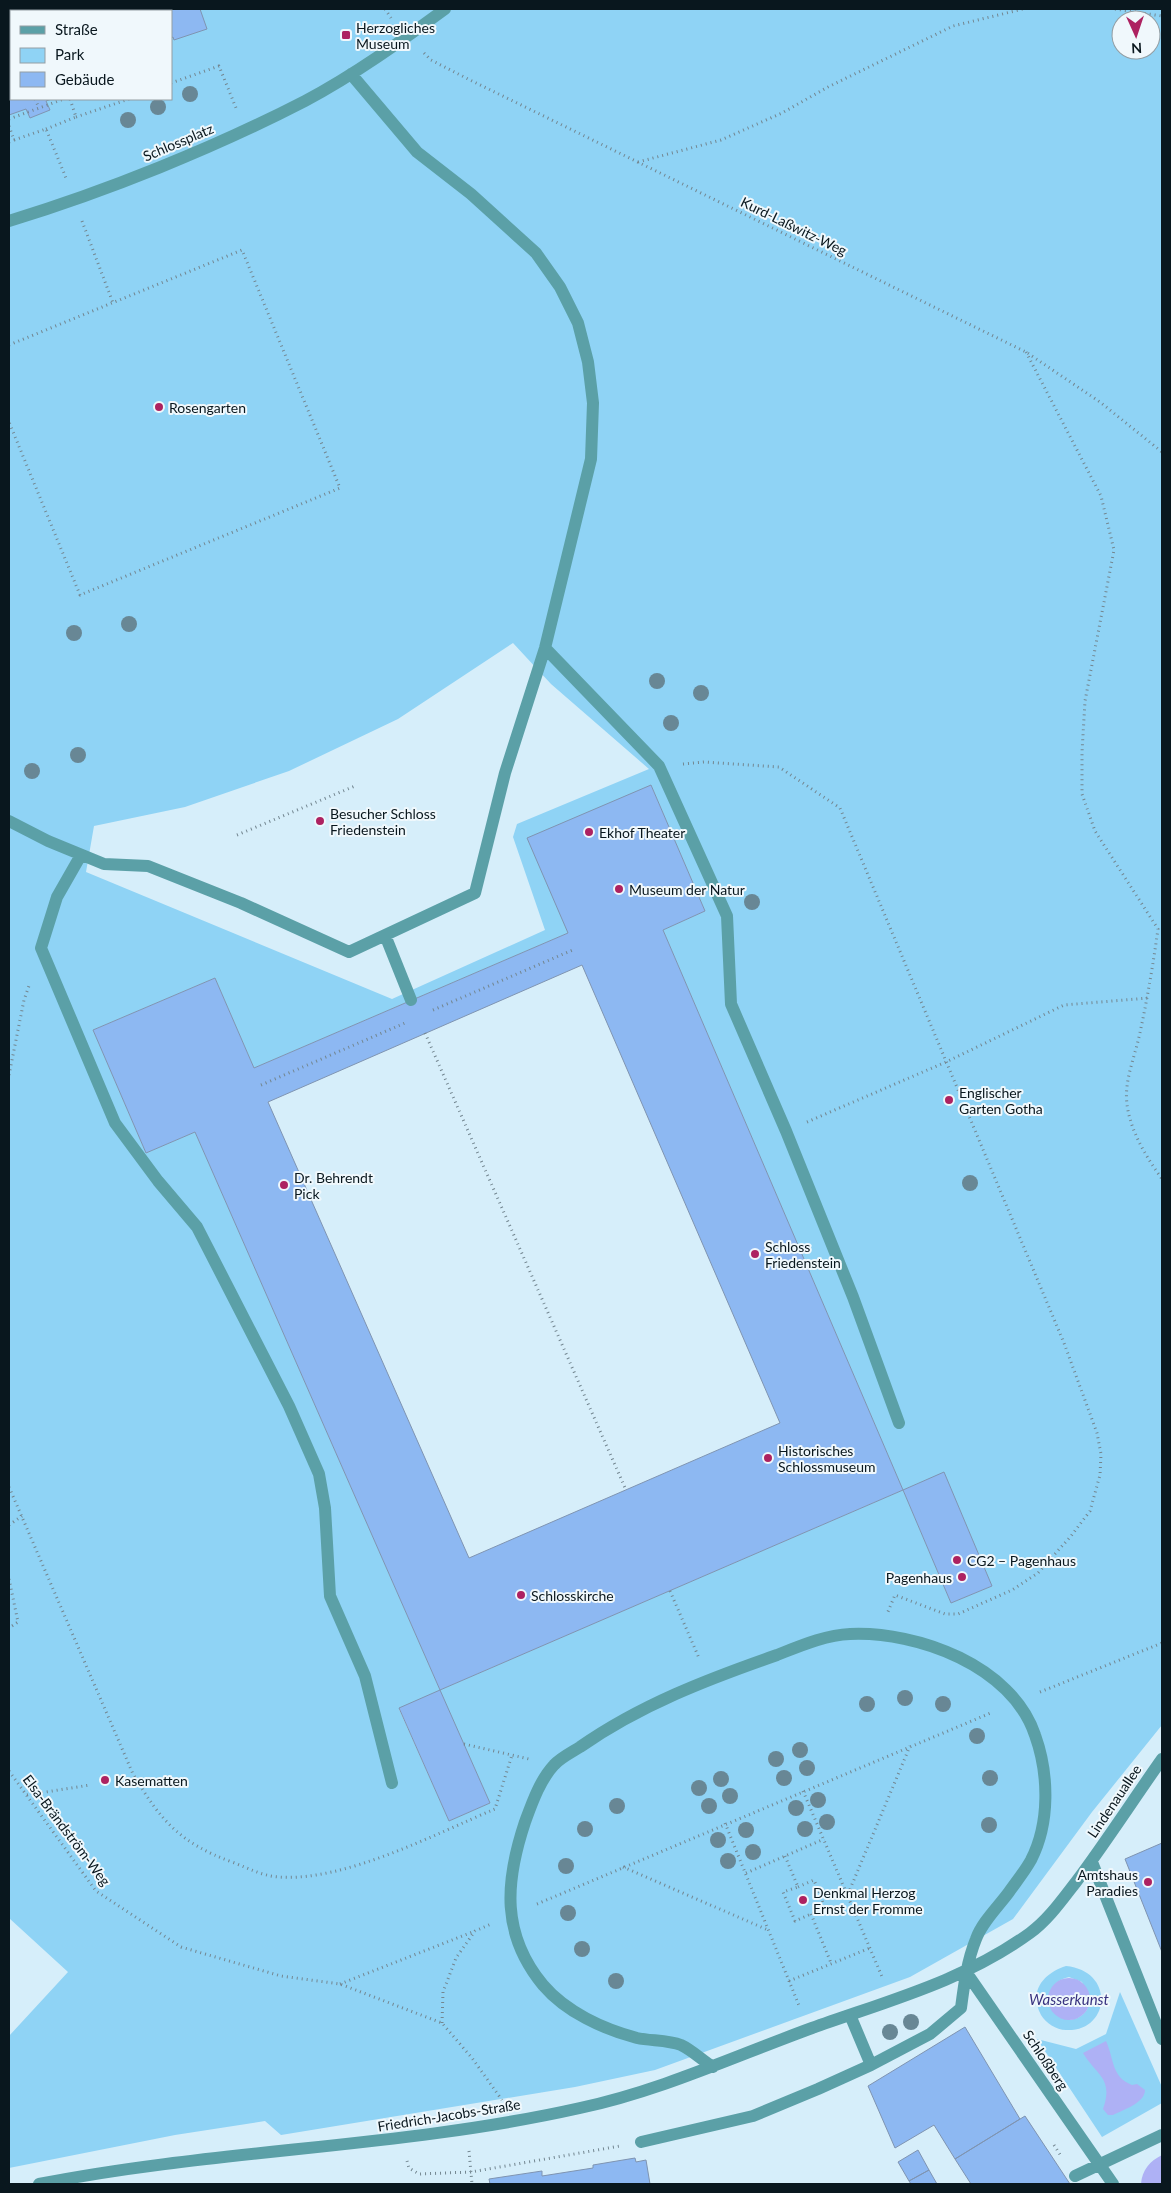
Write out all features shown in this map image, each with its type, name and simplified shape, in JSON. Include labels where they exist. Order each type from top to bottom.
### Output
[{"type":"street","name":"Schlossplatz","points":[[9,221],[137,176],[244,130],[305,101],[406,38],[444,9]]},
{"type":"street","points":[[9,821],[104,864],[148,866],[241,903],[349,952],[475,893],[505,773],[545,648],[591,459],[593,403],[588,362],[578,323],[560,287],[536,253],[478,201],[418,152],[351,74]]},
{"type":"street","points":[[545,648],[659,766],[727,916],[731,1004],[786,1132],[853,1297],[899,1423]]},
{"type":"street","points":[[81,855],[57,897],[41,948],[115,1122],[158,1181],[198,1227],[289,1406],[319,1474],[325,1508],[330,1596],[365,1676],[392,1783]]},
{"type":"street","points":[[385,936],[411,1000]]},
{"type":"street","points":[[641,2142],[753,2116],[818,2090],[930,2034],[961,2008],[966,1972],[976,1936],[1030,1861],[1041,1832],[1045,1803],[1044,1772],[1035,1734],[1020,1705],[994,1680],[947,1650],[913,1640],[879,1634],[846,1634],[814,1642],[709,1679],[657,1702],[610,1726],[554,1765],[534,1798],[515,1854],[511,1878],[509,1913],[518,1943],[530,1967],[545,1987],[570,2009],[597,2024],[638,2038],[682,2045],[713,2067]]},
{"type":"street","name":"Lindenauallee","points":[[1092,1862],[1162,1759]]},
{"type":"street","points":[[1092,1862],[1162,2039]]},
{"type":"street","name":"Friedrich-Jacobs-Straße","points":[[39,2184],[75,2177],[201,2161],[402,2139],[582,2108],[713,2067],[966,1972],[1031,1932],[1053,1912],[1092,1862]]},
{"type":"street","name":"Schloßberg","points":[[966,1972],[1112,2184]]},
{"type":"street","points":[[850,2015],[871,2065]]},
{"type":"street","points":[[1074,2176],[1162,2135]]},
{"type":"path","points":[[638,162],[721,140],[782,113],[828,87],[953,26],[1023,9]]},
{"type":"path","points":[[1116,9],[1162,16]]},
{"type":"path","name":"Kurd-Laßwitz-Weg","points":[[406,38],[431,60],[468,79],[1026,352],[1100,402],[1162,452]]},
{"type":"path","points":[[172,83],[220,66],[244,130]]},
{"type":"path","points":[[35,100],[38,108]]},
{"type":"path","points":[[9,119],[61,100]]},
{"type":"path","points":[[70,100],[76,117]]},
{"type":"path","points":[[9,142],[126,100]]},
{"type":"path","points":[[9,126],[14,140]]},
{"type":"path","points":[[46,129],[113,303]]},
{"type":"path","points":[[9,345],[242,250],[340,488],[80,595],[9,422]]},
{"type":"path","points":[[1026,352],[1101,496],[1114,550],[1085,701],[1082,794],[1095,831],[1160,928],[1148,998],[1127,1084],[1126,1103],[1130,1122],[1150,1163],[1162,1179]]},
{"type":"path","points":[[659,766],[704,762],[779,767],[840,808],[1064,1343],[1097,1433],[1101,1454],[1100,1475],[1090,1511],[1071,1536],[1038,1573],[1012,1590],[958,1614],[946,1614],[895,1595],[879,1634]]},
{"type":"path","points":[[236,835],[355,786]]},
{"type":"path","points":[[9,1075],[24,1000],[41,948]]},
{"type":"path","points":[[786,1132],[946,1062],[1064,1005],[1148,998]]},
{"type":"path","points":[[425,1033],[626,1490]]},
{"type":"path","points":[[9,1487],[133,1774],[148,1799],[176,1833],[195,1846],[259,1873],[279,1877],[312,1875],[347,1868],[385,1855],[495,1809],[512,1755]]},
{"type":"path","points":[[9,1525],[22,1516]]},
{"type":"path","points":[[9,1579],[18,1622],[9,1628]]},
{"type":"path","points":[[670,1591],[709,1679]]},
{"type":"path","points":[[1040,1692],[1162,1643]]},
{"type":"path","points":[[537,1904],[996,1710]]},
{"type":"path","points":[[464,1744],[554,1765]]},
{"type":"path","points":[[847,1894],[910,1746]]},
{"type":"path","name":"Elsa-Brändström-Weg","points":[[9,1771],[96,1891],[181,1946],[281,1976],[340,1984],[442,2023],[472,2058],[517,2120]]},
{"type":"path","points":[[27,1795],[90,1785]]},
{"type":"path","points":[[803,1791],[892,2000]]},
{"type":"path","points":[[725,1823],[809,2030]]},
{"type":"path","points":[[746,1874],[824,1839]]},
{"type":"path","points":[[785,1856],[798,1886]]},
{"type":"path","points":[[623,1867],[768,1930]]},
{"type":"path","points":[[814,1880],[825,1908],[795,1921],[783,1892],[798,1886],[814,1880]]},
{"type":"path","points":[[811,1914],[831,1963]]},
{"type":"path","points":[[340,1984],[491,1924]]},
{"type":"path","points":[[442,2023],[443,1992],[456,1958],[475,1931]]},
{"type":"path","points":[[789,1981],[870,1948]]},
{"type":"path","points":[[402,2139],[409,2168],[419,2174],[470,2172],[641,2142]]},
{"type":"path","points":[[469,2151],[472,2184]]},
{"type":"green space","name":"Englischer Garten Gotha","points":[[9,9],[1162,9],[1162,1725],[1092,1812],[1013,1919],[910,1977],[655,2070],[575,2087],[281,2135],[265,2121],[175,2135],[9,2168],[9,2036],[68,1972],[9,1918]],"holes":[[[513,643],[551,684],[649,769],[517,824],[513,837],[545,930],[392,999],[86,872],[94,826],[185,807],[289,771],[398,719]],[[651,785],[705,911],[663,930],[903,1490],[440,1690],[195,1132],[146,1153],[93,1030],[215,978],[254,1068],[568,933]],[[944,1473],[992,1586],[951,1603],[903,1490]],[[440,1691],[490,1803],[449,1821],[399,1709]]]},
{"type":"green space","points":[[1066,1966],[1082,1970],[1093,1978],[1100,1989],[1101,2001],[1099,2012],[1092,2022],[1081,2028],[1062,2030],[1055,2027],[1043,2018],[1037,2006],[1036,1998],[1040,1984],[1058,1969]],"holes":[[[1069,1977],[1082,1982],[1090,2002],[1083,2014],[1070,2020],[1050,2007],[1049,1996],[1055,1984]]]},
{"type":"green space","points":[[1120,1992],[1162,2087],[1162,2103],[1102,2137],[1037,2039],[1076,2049],[1106,2034]]},
{"type":"water","name":"Wasserkunst","points":[[1073,1978],[1081,1981],[1087,1987],[1090,1999],[1087,2011],[1081,2017],[1065,2020],[1057,2017],[1051,2011],[1048,1995],[1051,1987],[1057,1981]]},
{"type":"water","name":"Wasserkunst","points":[[1106,2041],[1114,2066],[1120,2077],[1125,2082],[1132,2085],[1137,2084],[1145,2090],[1144,2095],[1138,2102],[1113,2115],[1108,2115],[1103,2109],[1106,2099],[1105,2083],[1083,2053]]},
{"type":"water","points":[[1162,2155],[1162,2184],[1141,2184],[1147,2166]]},
{"type":"building","points":[[9,9],[200,9],[207,29],[174,40],[172,38],[172,10],[10,10],[10,100],[49,100],[46,101],[50,110],[30,118],[26,109],[9,115]]},
{"type":"building","name":"Schloss Friedenstein","points":[[651,785],[705,911],[663,930],[903,1490],[440,1690],[195,1132],[146,1153],[93,1030],[215,978],[254,1068],[568,933],[527,838]],"holes":[[[582,965],[780,1423],[469,1558],[268,1102]]]},
{"type":"building","name":"CG2 – Pagenhaus","points":[[944,1472],[992,1586],[951,1603],[903,1490]]},
{"type":"building","points":[[440,1690],[490,1803],[449,1821],[399,1708]]},
{"type":"building","name":"Amtshaus Paradies","points":[[1162,1843],[1162,1952],[1125,1859]]},
{"type":"building","points":[[965,2027],[1020,2119],[955,2159],[934,2125],[895,2148],[868,2086]]},
{"type":"building","points":[[1025,2116],[1070,2184],[971,2184],[955,2159]]},
{"type":"building","points":[[918,2150],[929,2170],[909,2181],[898,2162]]},
{"type":"building","points":[[635,2158],[636,2162],[646,2160],[650,2184],[490,2184],[489,2179],[542,2171],[542,2176],[593,2168],[593,2165]]},
{"type":"building","points":[[929,2170],[937,2184],[911,2184],[909,2181]]},
{"type":"place","name":"Herzogliches Museum","points":[[346,35]]},
{"type":"place","name":"Rosengarten","points":[[159,407]]},
{"type":"place","name":"Besucher Schloss Friedenstein","points":[[320,821]]},
{"type":"place","name":"Ekhof Theater","points":[[589,832]]},
{"type":"place","name":"Museum der Natur","points":[[619,889]]},
{"type":"place","name":"Englischer Garten Gotha","points":[[949,1100]]},
{"type":"place","name":"Dr. Behrendt Pick","points":[[284,1185]]},
{"type":"place","name":"Schloss Friedenstein","points":[[755,1254]]},
{"type":"place","name":"Historisches Schlossmuseum","points":[[768,1458]]},
{"type":"place","name":"CG2 – Pagenhaus","points":[[957,1560]]},
{"type":"place","name":"Pagenhaus","points":[[962,1577]]},
{"type":"place","name":"Schlosskirche","points":[[521,1595]]},
{"type":"place","name":"Kasematten","points":[[105,1780]]},
{"type":"place","name":"Amtshaus Paradies","points":[[1148,1882]]},
{"type":"place","name":"Denkmal Herzog Ernst der Fromme","points":[[803,1900]]}]
